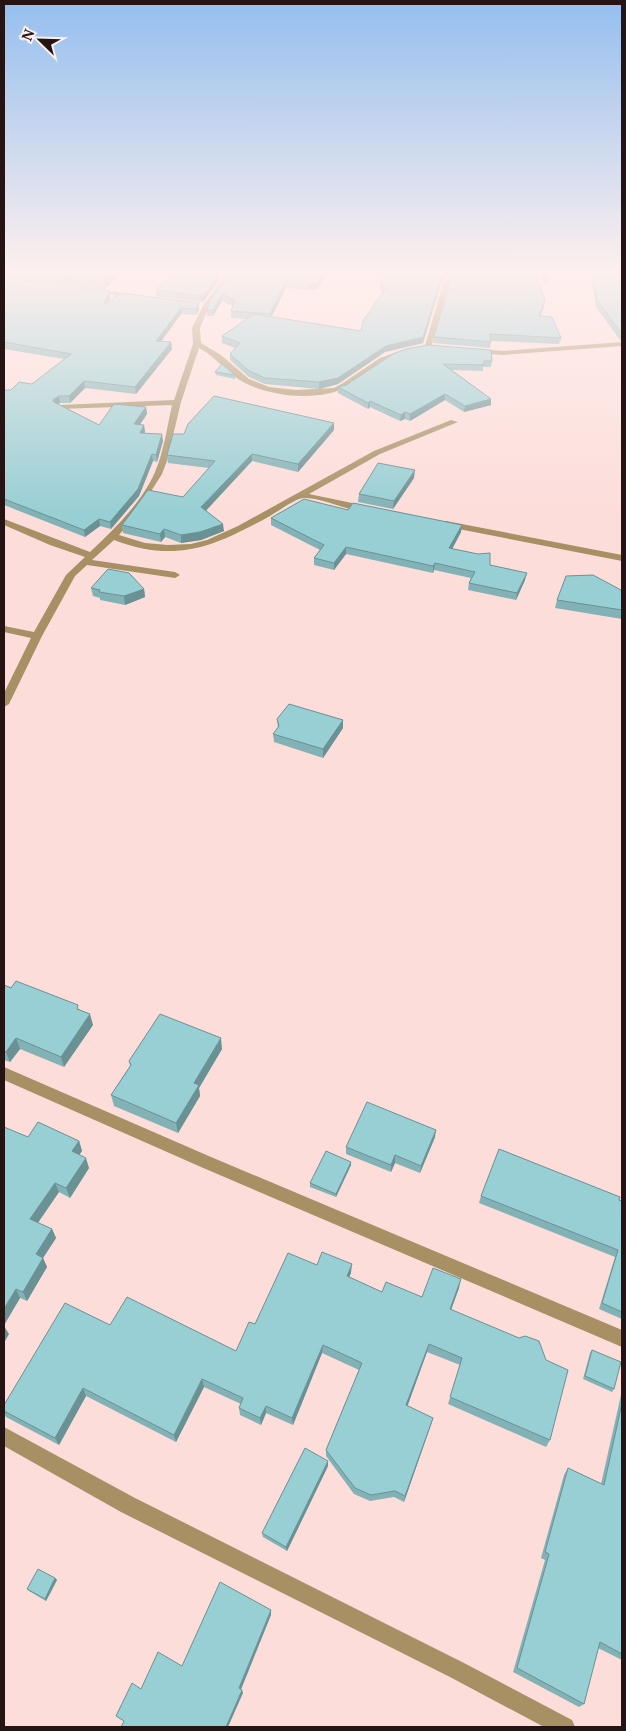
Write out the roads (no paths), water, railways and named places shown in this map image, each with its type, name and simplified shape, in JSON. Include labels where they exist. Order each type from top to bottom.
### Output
[{"type":"street","points":[[4,704],[37,636],[72,575],[133,513],[158,474],[163,461],[177,402],[195,351]]},
{"type":"street","points":[[210,351],[246,381],[264,388],[319,393],[342,388],[389,356],[405,351]]},
{"type":"street","points":[[474,351],[503,353],[532,351]]},
{"type":"street","points":[[60,407],[177,402]]},
{"type":"street","points":[[112,536],[123,541],[156,547],[186,548],[203,545],[232,533],[395,444],[454,422]]},
{"type":"street","points":[[302,494],[378,511]]},
{"type":"street","points":[[4,522],[87,559],[175,575]]},
{"type":"street","points":[[436,522],[622,558]]},
{"type":"street","points":[[7,633],[37,636]]},
{"type":"street","points":[[4,1073],[206,1162],[622,1339]]},
{"type":"street","points":[[4,1436],[128,1505],[457,1670],[565,1727]]}]
